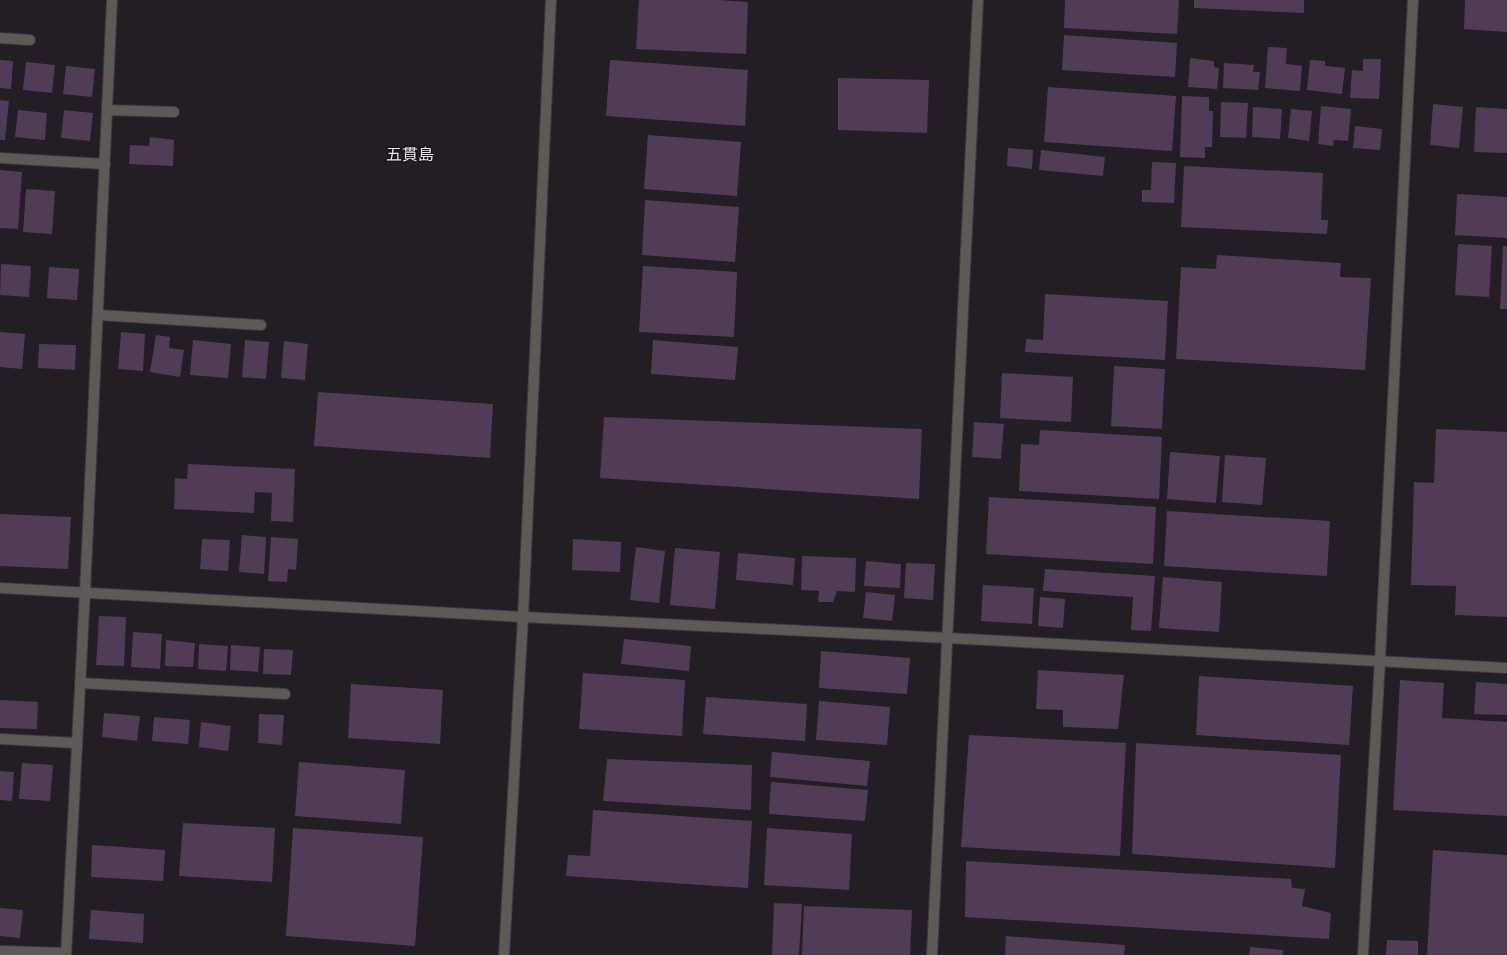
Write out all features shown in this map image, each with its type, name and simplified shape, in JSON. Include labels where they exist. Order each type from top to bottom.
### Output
[{"type":"street","points":[[0,951],[66,954],[85,592],[112,0]]},
{"type":"street","points":[[504,955],[523,617],[552,0]]},
{"type":"street","points":[[932,955],[978,0]]},
{"type":"street","points":[[1363,955],[1380,660],[1413,0]]},
{"type":"street","points":[[0,38],[30,40]]},
{"type":"street","points":[[107,110],[174,112]]},
{"type":"street","points":[[0,158],[105,164]]},
{"type":"street","points":[[98,315],[261,325]]},
{"type":"street","points":[[0,588],[523,617],[1380,660],[1507,668]]},
{"type":"street","points":[[80,683],[285,694]]},
{"type":"street","points":[[0,739],[77,743]]},
{"type":"building","points":[[639,0],[719,0],[748,2],[746,54],[636,49]]},
{"type":"building","points":[[1065,0],[1179,0],[1177,34],[1064,28]]},
{"type":"building","points":[[1194,0],[1304,0],[1304,13],[1194,8]]},
{"type":"building","points":[[1465,0],[1507,0],[1507,32],[1464,29]]},
{"type":"building","points":[[1064,35],[1177,43],[1175,77],[1062,70]]},
{"type":"building","points":[[1268,47],[1287,48],[1286,64],[1302,66],[1300,91],[1265,88]]},
{"type":"building","points":[[1190,58],[1214,61],[1214,67],[1219,68],[1217,89],[1188,87]]},
{"type":"building","points":[[1363,59],[1381,59],[1379,99],[1350,98],[1352,70],[1363,71]]},
{"type":"building","points":[[0,60],[13,61],[11,89],[0,88]]},
{"type":"building","points":[[610,60],[748,70],[745,126],[606,116]]},
{"type":"building","points":[[1310,60],[1325,61],[1325,66],[1345,68],[1342,94],[1307,90]]},
{"type":"building","points":[[26,62],[55,65],[52,93],[23,90]]},
{"type":"building","points":[[1224,63],[1254,65],[1253,72],[1260,72],[1258,90],[1223,88]]},
{"type":"building","points":[[66,66],[95,69],[92,97],[63,94]]},
{"type":"building","points":[[838,78],[929,80],[927,133],[838,130]]},
{"type":"building","points":[[1048,87],[1176,96],[1172,151],[1044,142]]},
{"type":"building","points":[[1182,96],[1209,97],[1209,111],[1213,111],[1212,147],[1205,147],[1205,158],[1180,157]]},
{"type":"building","points":[[0,100],[9,101],[5,140],[0,140]]},
{"type":"building","points":[[1221,102],[1248,103],[1246,138],[1220,137]]},
{"type":"building","points":[[1433,104],[1463,107],[1459,148],[1430,145]]},
{"type":"building","points":[[1321,106],[1351,109],[1348,141],[1334,140],[1333,146],[1318,144]]},
{"type":"building","points":[[1253,107],[1282,109],[1280,139],[1252,137]]},
{"type":"building","points":[[1476,107],[1507,109],[1507,153],[1474,152]]},
{"type":"building","points":[[1291,109],[1312,111],[1309,141],[1288,138]]},
{"type":"building","points":[[18,110],[47,113],[45,140],[15,137]]},
{"type":"building","points":[[64,110],[93,113],[90,141],[61,138]]},
{"type":"building","points":[[1355,126],[1382,129],[1380,150],[1353,148]]},
{"type":"building","points":[[648,135],[741,142],[737,196],[644,189]]},
{"type":"building","points":[[150,137],[174,140],[173,166],[129,164],[130,145],[149,146]]},
{"type":"building","points":[[1008,148],[1033,150],[1032,169],[1007,166]]},
{"type":"building","points":[[1041,150],[1105,157],[1103,176],[1039,170]]},
{"type":"building","points":[[1152,162],[1176,163],[1174,203],[1142,202],[1142,190],[1151,190]]},
{"type":"building","points":[[1184,166],[1323,173],[1321,220],[1328,220],[1327,234],[1181,227]]},
{"type":"building","points":[[0,170],[22,172],[18,229],[0,228]]},
{"type":"building","points":[[26,189],[55,191],[52,234],[23,232]]},
{"type":"building","points":[[1457,194],[1507,197],[1507,238],[1455,235]]},
{"type":"building","points":[[645,200],[739,207],[735,262],[642,255]]},
{"type":"building","points":[[1458,244],[1492,246],[1489,297],[1455,295]]},
{"type":"building","points":[[1503,246],[1507,246],[1507,309],[1500,309]]},
{"type":"building","points":[[1217,255],[1341,263],[1340,277],[1371,278],[1365,370],[1176,359],[1181,267],[1216,269]]},
{"type":"building","points":[[1,264],[31,266],[29,297],[0,295]]},
{"type":"building","points":[[643,266],[737,272],[734,337],[639,332]]},
{"type":"building","points":[[49,267],[79,269],[77,300],[47,298]]},
{"type":"building","points":[[1045,294],[1168,301],[1165,360],[1025,352],[1026,339],[1043,340]]},
{"type":"building","points":[[0,332],[25,334],[22,369],[0,367]]},
{"type":"building","points":[[121,332],[145,334],[143,371],[118,369]]},
{"type":"building","points":[[156,335],[170,337],[169,348],[184,350],[180,377],[150,372]]},
{"type":"building","points":[[193,340],[231,344],[228,378],[190,375]]},
{"type":"building","points":[[245,340],[269,342],[266,379],[242,377]]},
{"type":"building","points":[[653,340],[738,347],[735,380],[651,374]]},
{"type":"building","points":[[284,341],[308,344],[305,380],[281,378]]},
{"type":"building","points":[[39,344],[76,345],[75,370],[38,368]]},
{"type":"building","points":[[1114,366],[1165,369],[1162,429],[1111,426]]},
{"type":"building","points":[[1002,373],[1073,377],[1071,422],[1000,418]]},
{"type":"building","points":[[318,392],[493,404],[490,458],[314,446]]},
{"type":"building","points":[[604,417],[922,429],[919,499],[600,478]]},
{"type":"building","points":[[974,422],[1004,424],[1001,459],[972,457]]},
{"type":"building","points":[[1436,429],[1507,432],[1507,617],[1455,615],[1456,586],[1411,585],[1414,482],[1434,483]]},
{"type":"building","points":[[1040,430],[1162,437],[1159,499],[1019,491],[1021,444],[1039,445]]},
{"type":"building","points":[[1170,452],[1220,456],[1216,503],[1167,499]]},
{"type":"building","points":[[1225,455],[1266,458],[1262,505],[1222,502]]},
{"type":"building","points":[[188,464],[295,469],[293,522],[271,521],[272,493],[255,492],[254,513],[174,509],[175,478],[187,479]]},
{"type":"building","points":[[989,497],[1156,507],[1153,564],[986,554]]},
{"type":"building","points":[[1167,511],[1330,521],[1327,576],[1164,566]]},
{"type":"building","points":[[0,514],[71,517],[68,569],[0,566]]},
{"type":"building","points":[[242,535],[266,537],[264,574],[239,572]]},
{"type":"building","points":[[271,537],[298,539],[296,570],[288,569],[287,582],[268,581]]},
{"type":"building","points":[[202,539],[230,540],[228,571],[200,569]]},
{"type":"building","points":[[573,539],[621,542],[620,572],[572,570]]},
{"type":"building","points":[[636,547],[665,551],[659,603],[630,600]]},
{"type":"building","points":[[675,548],[720,552],[715,609],[670,605]]},
{"type":"building","points":[[738,553],[795,558],[793,585],[736,580]]},
{"type":"building","points":[[802,556],[856,558],[855,592],[837,591],[833,602],[818,602],[819,591],[801,590]]},
{"type":"building","points":[[866,561],[901,564],[900,588],[864,586]]},
{"type":"building","points":[[906,563],[935,564],[933,600],[904,598]]},
{"type":"building","points":[[1045,569],[1155,576],[1151,631],[1131,630],[1133,597],[1043,591]]},
{"type":"building","points":[[1163,577],[1222,582],[1219,632],[1159,628]]},
{"type":"building","points":[[983,585],[1034,588],[1032,624],[981,621]]},
{"type":"building","points":[[866,592],[895,595],[892,621],[863,618]]},
{"type":"building","points":[[1040,597],[1065,599],[1063,628],[1038,626]]},
{"type":"building","points":[[99,616],[126,617],[124,666],[96,665]]},
{"type":"building","points":[[133,632],[162,634],[160,669],[131,667]]},
{"type":"building","points":[[624,639],[691,646],[689,671],[621,664]]},
{"type":"building","points":[[166,640],[195,643],[193,667],[165,666]]},
{"type":"building","points":[[199,644],[228,646],[226,671],[198,669]]},
{"type":"building","points":[[231,645],[260,647],[258,672],[230,670]]},
{"type":"building","points":[[264,649],[293,650],[291,675],[263,674]]},
{"type":"building","points":[[821,651],[910,658],[907,694],[819,688]]},
{"type":"building","points":[[1038,670],[1124,675],[1118,729],[1063,727],[1063,710],[1036,709]]},
{"type":"building","points":[[583,673],[685,680],[682,736],[579,729]]},
{"type":"building","points":[[1199,676],[1353,686],[1349,745],[1196,735]]},
{"type":"building","points":[[1400,680],[1444,683],[1442,718],[1507,722],[1507,816],[1393,810]]},
{"type":"building","points":[[1476,682],[1507,684],[1507,715],[1474,714]]},
{"type":"building","points":[[351,684],[443,690],[440,744],[348,738]]},
{"type":"building","points":[[706,697],[807,704],[805,741],[703,734]]},
{"type":"building","points":[[0,700],[38,702],[37,729],[0,728]]},
{"type":"building","points":[[819,701],[890,707],[887,745],[816,740]]},
{"type":"building","points":[[104,713],[140,716],[137,741],[102,737]]},
{"type":"building","points":[[259,714],[284,715],[282,745],[258,743]]},
{"type":"building","points":[[154,717],[190,720],[188,744],[152,741]]},
{"type":"building","points":[[201,722],[231,726],[228,751],[199,747]]},
{"type":"building","points":[[969,735],[1126,743],[1120,856],[961,847]]},
{"type":"building","points":[[1136,743],[1341,755],[1335,868],[1132,854]]},
{"type":"building","points":[[772,752],[870,761],[867,786],[770,777]]},
{"type":"building","points":[[607,759],[752,765],[751,810],[603,801]]},
{"type":"building","points":[[299,762],[405,770],[401,824],[295,816]]},
{"type":"building","points":[[22,763],[53,765],[50,801],[19,799]]},
{"type":"building","points":[[0,771],[14,772],[12,801],[0,800]]},
{"type":"building","points":[[771,782],[868,790],[865,821],[769,814]]},
{"type":"building","points":[[593,810],[752,821],[748,888],[566,876],[568,855],[590,856]]},
{"type":"building","points":[[183,823],[275,828],[272,882],[179,876]]},
{"type":"building","points":[[293,828],[423,837],[415,946],[286,936]]},
{"type":"building","points":[[767,828],[852,834],[849,890],[764,885]]},
{"type":"building","points":[[92,845],[165,850],[163,881],[91,877]]},
{"type":"building","points":[[1433,850],[1507,855],[1507,955],[1427,955]]},
{"type":"building","points":[[966,861],[1291,879],[1292,888],[1305,889],[1302,906],[1331,913],[1329,939],[965,917]]},
{"type":"building","points":[[774,903],[802,904],[799,955],[772,955]]},
{"type":"building","points":[[804,906],[912,910],[910,955],[802,955]]},
{"type":"building","points":[[0,908],[23,910],[20,938],[0,936]]},
{"type":"building","points":[[91,910],[144,914],[143,943],[89,939]]},
{"type":"building","points":[[1006,936],[1125,945],[1124,955],[1005,955]]},
{"type":"building","points":[[1387,940],[1418,941],[1418,955],[1386,955]]},
{"type":"building","points":[[1250,947],[1283,950],[1283,955],[1249,955]]},
{"type":"district","name":"五貫島","points":[[410,154]]}]
